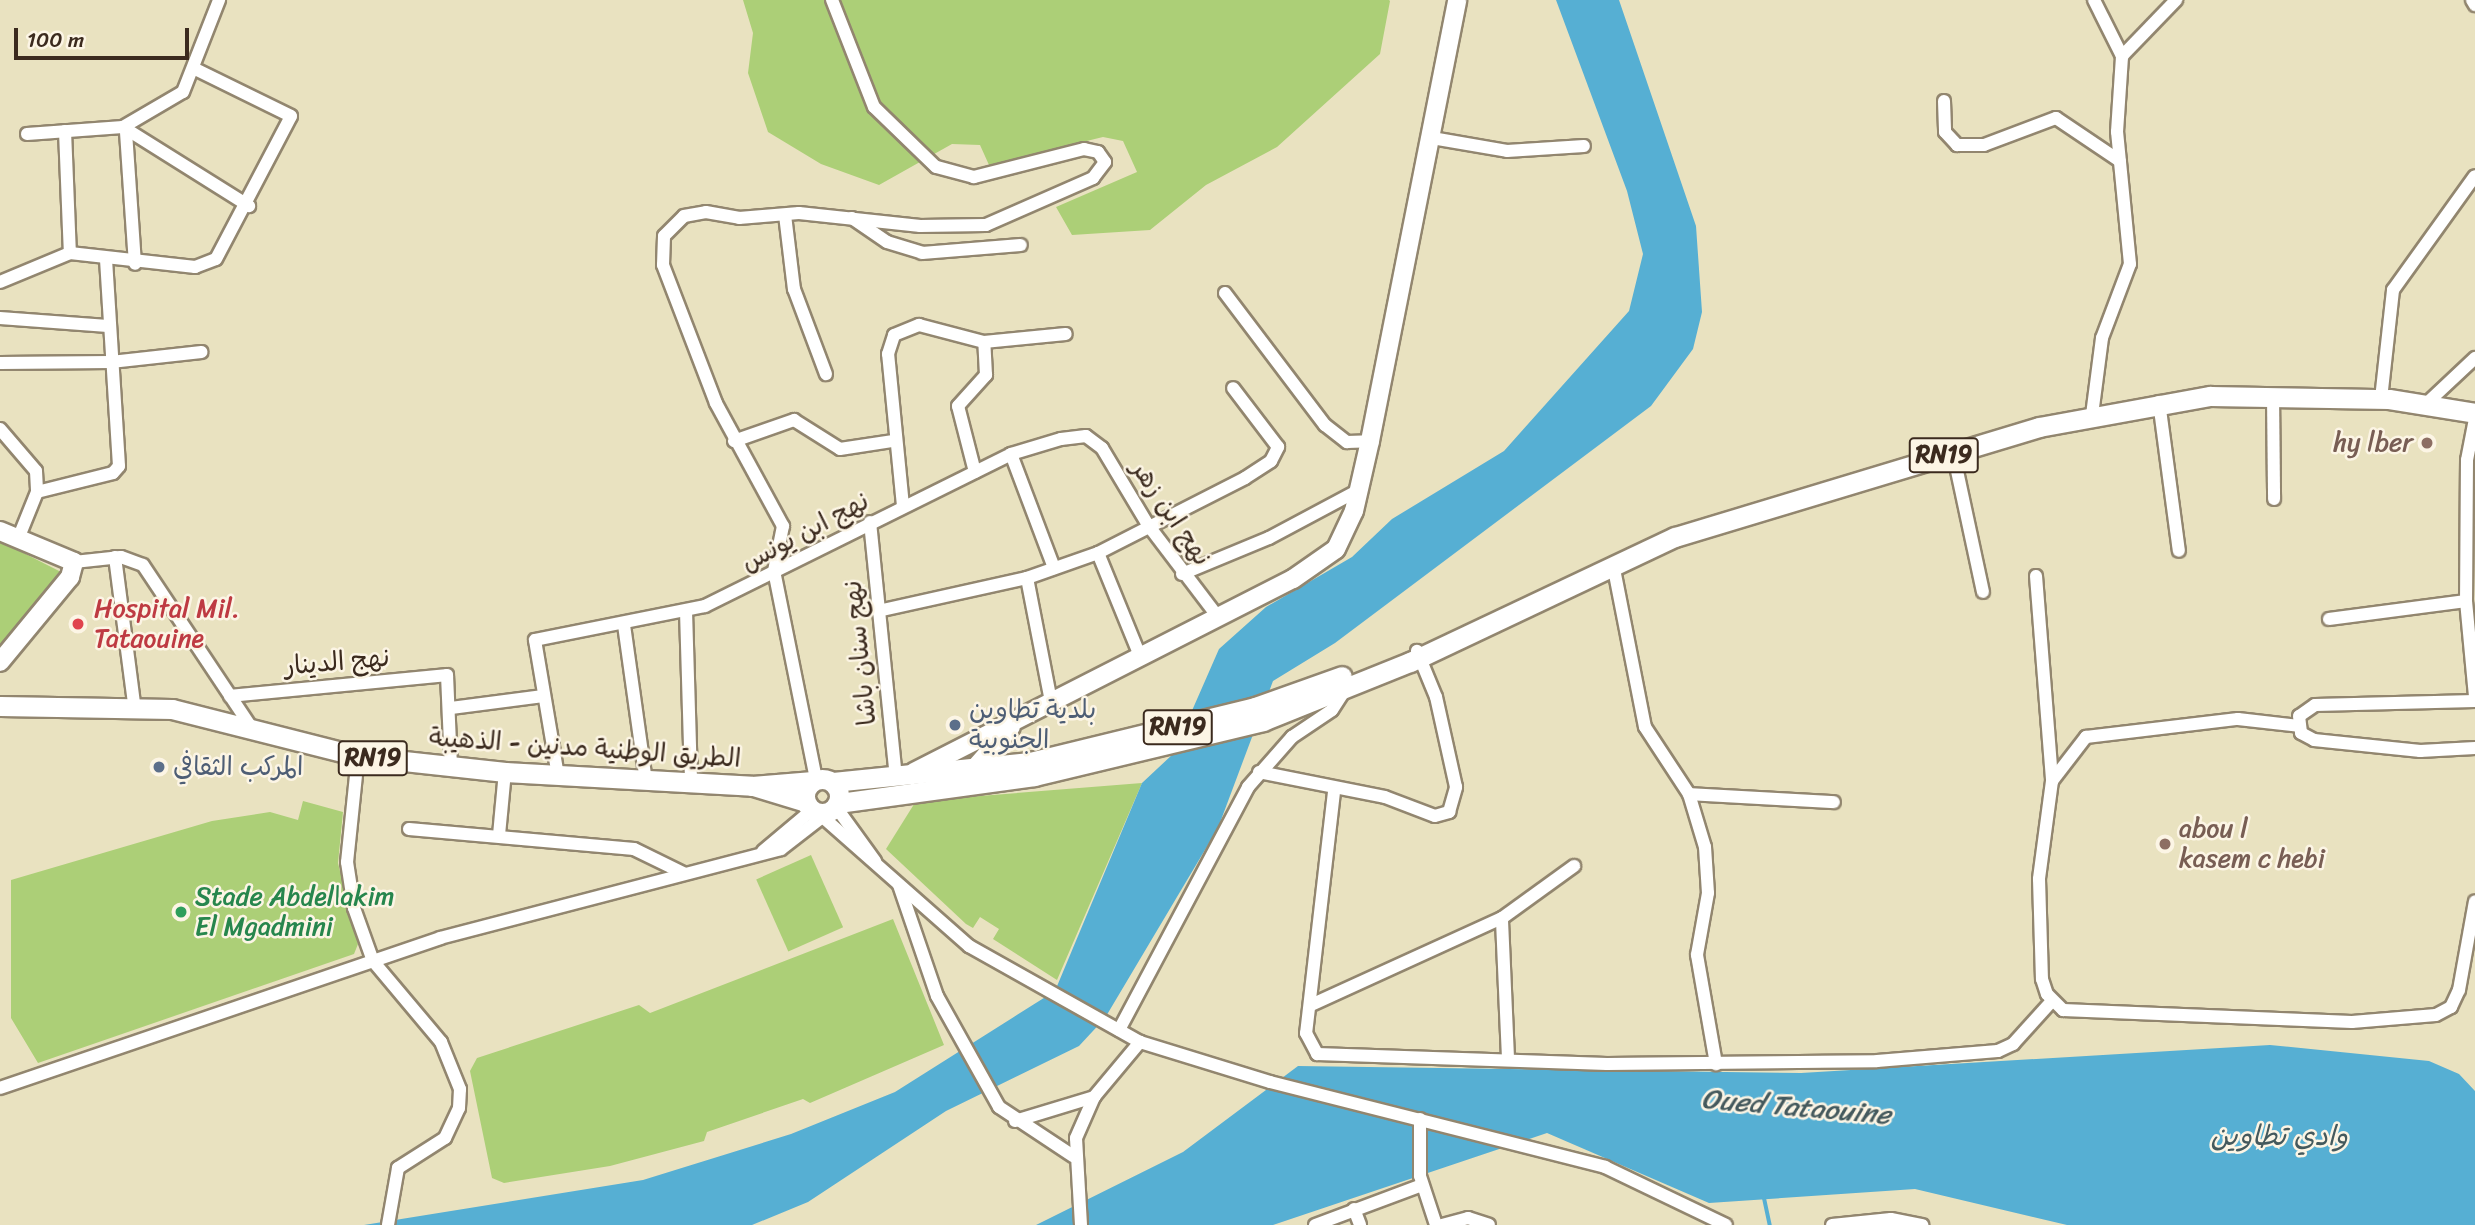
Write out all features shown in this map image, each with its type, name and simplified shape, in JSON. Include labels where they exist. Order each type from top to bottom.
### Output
[{"type":"main road","name":"الطريق الوطنية مدنين - الذهيبة","points":[[752,786],[822,809],[973,776],[1184,745],[1439,644],[1675,537],[1953,452],[2092,415],[2159,402],[2273,395],[2381,399],[2475,413]]},
{"type":"main road","name":"الطريق الوطنية مدنين - الذهيبة","points":[[1323,691],[1348,687],[1418,652]]},
{"type":"main road","name":"الطريق الوطنية مدنين - الذهيبة","points":[[0,706],[134,704],[358,756],[558,776],[752,786],[973,776]]},
{"type":"main road","points":[[821,781],[822,809]]},
{"type":"main road","points":[[821,781],[822,809]]},
{"type":"street","points":[[27,134],[125,130],[183,92],[195,69],[219,0]]},
{"type":"street","points":[[821,781],[774,571],[783,526],[734,441],[663,265],[662,243],[673,222],[695,212],[852,218],[919,226],[986,225],[1093,178],[1105,162],[1098,152],[1084,149],[974,177],[936,167],[874,107],[832,0]]},
{"type":"street","points":[[899,779],[1218,617],[1336,549],[1359,490],[1370,442],[1432,138],[1457,0]]},
{"type":"street","points":[[2092,415],[2102,338],[2130,264],[2120,161],[2122,56],[2094,0]]},
{"type":"street","points":[[2122,56],[2176,0]]},
{"type":"street","points":[[2472,0],[2475,5]]},
{"type":"street","points":[[0,282],[70,253],[135,264],[210,265],[249,206],[291,116],[195,69]]},
{"type":"street","points":[[1944,101],[1945,132],[1956,145],[1984,145],[2056,118],[2120,161]]},
{"type":"street","points":[[125,130],[249,206]]},
{"type":"street","points":[[125,130],[135,264]]},
{"type":"street","points":[[65,131],[70,253]]},
{"type":"street","points":[[1432,138],[1507,151],[1584,146]]},
{"type":"street","points":[[2381,399],[2393,290],[2475,176]]},
{"type":"street","points":[[785,215],[794,289],[826,374]]},
{"type":"street","points":[[852,218],[887,242],[922,253],[1021,245]]},
{"type":"street","points":[[37,492],[117,470],[106,260]]},
{"type":"street","points":[[1225,293],[1325,425],[1347,442],[1370,442]]},
{"type":"street","points":[[0,318],[108,326]]},
{"type":"street","points":[[903,506],[893,441],[888,354],[894,335],[930,325],[984,342],[1066,334]]},
{"type":"street","points":[[975,472],[958,406],[986,375],[984,342]]},
{"type":"street","points":[[0,363],[111,362],[201,352]]},
{"type":"street","points":[[2427,404],[2475,358]]},
{"type":"street","points":[[878,611],[1027,578],[1098,552],[1245,478],[1271,461],[1279,447],[1233,388]]},
{"type":"street","points":[[2273,395],[2274,499]]},
{"type":"street","points":[[2159,402],[2179,551]]},
{"type":"street","points":[[2299,726],[2300,713],[2311,706],[2475,699],[2466,601],[2467,460],[2475,419]]},
{"type":"street","points":[[734,441],[794,420],[840,449],[893,441]]},
{"type":"street","points":[[0,429],[36,471],[37,492],[18,539]]},
{"type":"street","name":"نهج ابن يونس","points":[[543,696],[535,640],[686,611],[774,571],[1011,454],[1086,436]]},
{"type":"street","name":"نهج ابن زهر","points":[[1086,436],[1102,448],[1148,526],[1182,574],[1218,617]]},
{"type":"street","points":[[1953,452],[1983,592]]},
{"type":"street","points":[[1011,454],[1054,568]]},
{"type":"street","points":[[1182,574],[1269,538],[1359,490]]},
{"type":"street","name":"نهج سنان باشا","points":[[870,522],[899,779]]},
{"type":"street","points":[[0,531],[74,562],[115,557],[143,565],[255,733]]},
{"type":"street","points":[[1098,552],[1140,656]]},
{"type":"street","points":[[115,557],[134,704]]},
{"type":"street","points":[[0,662],[70,577],[74,562]]},
{"type":"street","points":[[1613,564],[1645,727],[1689,794],[1708,867],[1697,955],[1716,1064]]},
{"type":"street","points":[[2036,576],[2052,781],[2039,879],[2042,979],[2052,1001],[2082,1014],[2232,1012],[2352,1022],[2435,1015],[2451,1007],[2459,990],[2475,901]]},
{"type":"street","points":[[1027,578],[1051,701]]},
{"type":"street","points":[[2329,619],[2466,601]]},
{"type":"street","points":[[686,611],[691,784]]},
{"type":"street","points":[[624,625],[646,781]]},
{"type":"street","points":[[1259,772],[1335,792],[1385,797],[1435,816],[1455,806],[1436,697],[1418,652]]},
{"type":"street","name":"نهج الدينار","points":[[230,696],[447,675],[451,708]]},
{"type":"street","points":[[1119,1030],[1259,772],[1292,737],[1332,710],[1348,687]]},
{"type":"street","points":[[451,766],[451,708],[543,696],[558,776]]},
{"type":"street","points":[[973,776],[1006,732],[1023,715]]},
{"type":"street","points":[[2052,781],[2085,737],[2238,719],[2299,726],[2314,740],[2420,751],[2475,748]]},
{"type":"street","points":[[1006,732],[1004,745],[1027,767]]},
{"type":"street","points":[[358,756],[347,881],[373,961],[441,1042],[460,1089],[459,1108],[445,1138],[398,1168],[388,1225]]},
{"type":"street","points":[[499,835],[505,772]]},
{"type":"street","points":[[1335,792],[1318,898],[1311,1004],[1306,1033],[1317,1054],[1716,1064],[1877,1061],[1998,1051],[2013,1044],[2052,1001]]},
{"type":"street","points":[[1689,794],[1833,802]]},
{"type":"street","points":[[0,1088],[373,961],[760,853],[822,809]]},
{"type":"street","points":[[822,809],[877,865],[969,946],[1140,1042],[1270,1082],[1501,1138],[1605,1167],[1726,1225]]},
{"type":"street","points":[[822,809],[877,865]]},
{"type":"street","points":[[409,829],[634,849],[683,873]]},
{"type":"street","points":[[1311,1004],[1502,918],[1574,866]]},
{"type":"street","points":[[899,884],[937,996],[992,1096],[1016,1121],[1073,1156]]},
{"type":"street","points":[[1502,918],[1508,1058]]},
{"type":"street","points":[[1081,1225],[1073,1156],[1094,1097],[1140,1042]]},
{"type":"street","points":[[1016,1121],[1094,1097]]},
{"type":"street","points":[[1420,1119],[1421,1180],[1436,1225]]},
{"type":"street","points":[[1315,1225],[1421,1180]]},
{"type":"street","points":[[1354,1209],[1360,1225]]},
{"type":"street","points":[[1442,1225],[1468,1218],[1489,1225]]},
{"type":"street","points":[[1832,1225],[1891,1219],[1922,1225]]},
{"type":"green space","points":[[743,0],[1390,1],[1380,54],[1277,147],[1206,185],[1150,230],[1072,235],[1056,207],[1137,172],[1123,141],[1103,137],[989,165],[980,145],[952,144],[879,185],[821,164],[768,132],[748,73],[753,33]]},
{"type":"green space","points":[[0,541],[63,573],[0,653]]},
{"type":"green space","points":[[1142,783],[1057,980],[993,939],[999,929],[980,917],[973,928],[966,924],[886,849],[916,801]]},
{"type":"green space","name":"Stade Abdelاakim El Mgadmini","points":[[303,801],[343,812],[338,863],[358,944],[354,954],[38,1063],[11,1018],[11,880],[212,821],[270,812],[298,820]]},
{"type":"green space","points":[[811,855],[843,927],[788,952],[756,879]]},
{"type":"green space","points":[[893,919],[944,1045],[810,1103],[803,1099],[707,1132],[704,1141],[610,1166],[504,1183],[492,1178],[470,1071],[477,1058],[639,1005],[650,1013]]},
{"type":"water","points":[[1556,0],[1619,0],[1696,226],[1702,312],[1693,349],[1651,406],[1335,643],[1273,681],[1218,828],[1105,1018],[1079,1046],[946,1111],[808,1202],[752,1225],[364,1225],[643,1180],[791,1134],[895,1092],[1055,991],[1142,783],[1173,754],[1219,649],[1266,607],[1352,557],[1392,519],[1504,451],[1629,311],[1643,254],[1627,191]]},
{"type":"water","name":"وادي تطاوين","points":[[2270,1045],[2429,1061],[2459,1074],[2475,1091],[2475,1225],[2067,1225],[1915,1189],[1709,1203],[1547,1133],[1273,1225],[1036,1225],[1183,1152],[1298,1066],[1801,1073]]},
{"type":"waterway","points":[[1764,1196],[1770,1225]]},
{"type":"place","name":"hy lber","points":[[2427,443]]},
{"type":"place","name":"Hospital Mil. Tataouine","points":[[78,624]]},
{"type":"place","name":"بلدية تطاوين الجنوبية","points":[[955,725]]},
{"type":"place","name":"المركب الثقافي","points":[[159,767]]},
{"type":"place","name":"abou l kasem c hebi","points":[[2165,844]]},
{"type":"place","name":"Stade Abdelاakim El Mgadmini","points":[[181,912]]},
{"type":"water label","name":"Oued Tataouine","points":[[1796,1107]]}]
